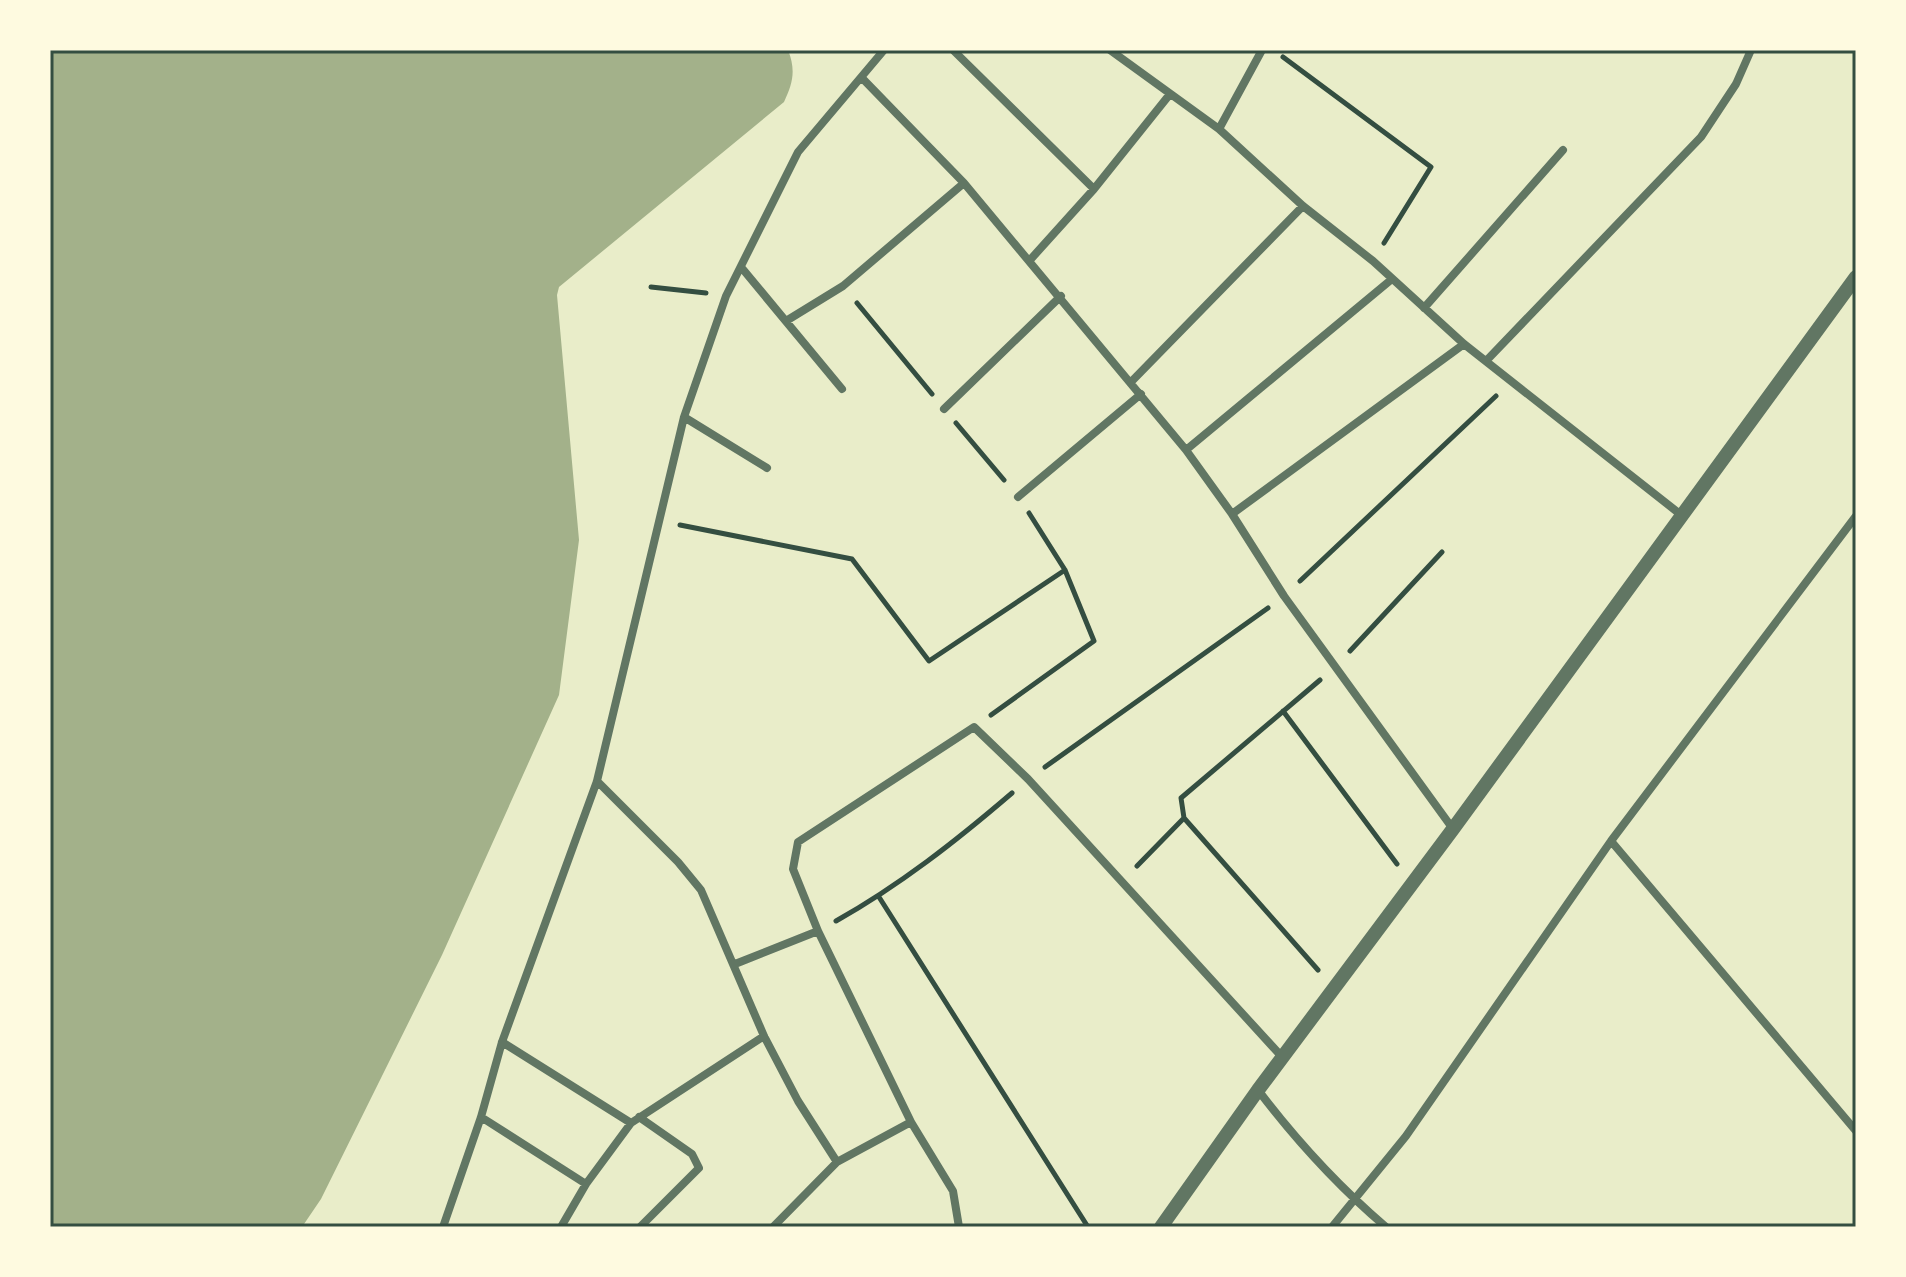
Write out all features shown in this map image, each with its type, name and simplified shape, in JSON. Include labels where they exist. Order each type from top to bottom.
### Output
[{"type":"street","points":[[443,1227],[481,1117],[502,1042],[597,781],[684,417],[726,296],[798,152],[884,50]]},
{"type":"street","points":[[953,50],[1094,189]]},
{"type":"street","points":[[1110,50],[1219,129],[1303,206],[1373,261],[1464,344],[1680,514]]},
{"type":"street","points":[[1219,129],[1262,50]]},
{"type":"street","points":[[1487,360],[1701,137],[1736,84],[1751,50]]},
{"type":"street","points":[[862,78],[964,183],[1186,450],[1232,514],[1284,596],[1453,829]]},
{"type":"street","points":[[1030,260],[1094,189],[1170,94]]},
{"type":"street","points":[[1424,308],[1563,150]]},
{"type":"street","points":[[786,321],[843,286],[964,183]]},
{"type":"street","points":[[1131,382],[1303,206]]},
{"type":"street","points":[[741,267],[842,389]]},
{"type":"street","points":[[1161,1227],[1258,1090],[1335,990],[1856,277]]},
{"type":"street","points":[[1186,450],[1392,279]]},
{"type":"street","points":[[944,409],[1061,296]]},
{"type":"street","points":[[1232,514],[1464,344]]},
{"type":"street","points":[[1018,497],[1141,394]]},
{"type":"street","points":[[684,417],[767,468]]},
{"type":"street","points":[[1332,1227],[1406,1136],[1611,841],[1856,516]]},
{"type":"street","points":[[959,1227],[953,1191],[911,1122],[818,931],[793,869],[798,842],[974,727],[1028,779],[1283,1058]]},
{"type":"street","points":[[597,781],[678,862],[701,890],[764,1036],[798,1101],[837,1162]]},
{"type":"street","points":[[1611,841],[1856,1131]]},
{"type":"street","points":[[735,964],[818,931]]},
{"type":"street","points":[[561,1227],[586,1184],[635,1120],[764,1036]]},
{"type":"street","points":[[502,1042],[692,1154],[699,1168],[640,1227]]},
{"type":"street","points":[[1258,1090],[1288,1131],[1354,1200],[1386,1227]]},
{"type":"street","points":[[481,1117],[586,1184]]},
{"type":"street","points":[[773,1227],[837,1162],[911,1122]]},
{"type":"path","points":[[1273,50],[1431,167],[1373,261]]},
{"type":"path","points":[[843,286],[1018,497],[1065,570],[1094,641],[974,727]]},
{"type":"path","points":[[651,287],[726,296]]},
{"type":"path","points":[[818,931],[879,897],[953,844],[1028,779],[1284,596],[1513,380]]},
{"type":"path","points":[[661,522],[852,559],[929,661],[1065,570]]},
{"type":"path","points":[[1335,990],[1184,818],[1181,798],[1335,667],[1442,552]]},
{"type":"path","points":[[1283,711],[1412,884]]},
{"type":"path","points":[[1121,881],[1184,818]]},
{"type":"path","points":[[879,897],[1088,1227]]},
{"type":"shaded area","points":[[50,50],[788,50],[792,64],[791,82],[784,102],[559,287],[557,295],[579,540],[559,695],[442,955],[321,1199],[302,1227],[50,1227]]}]
